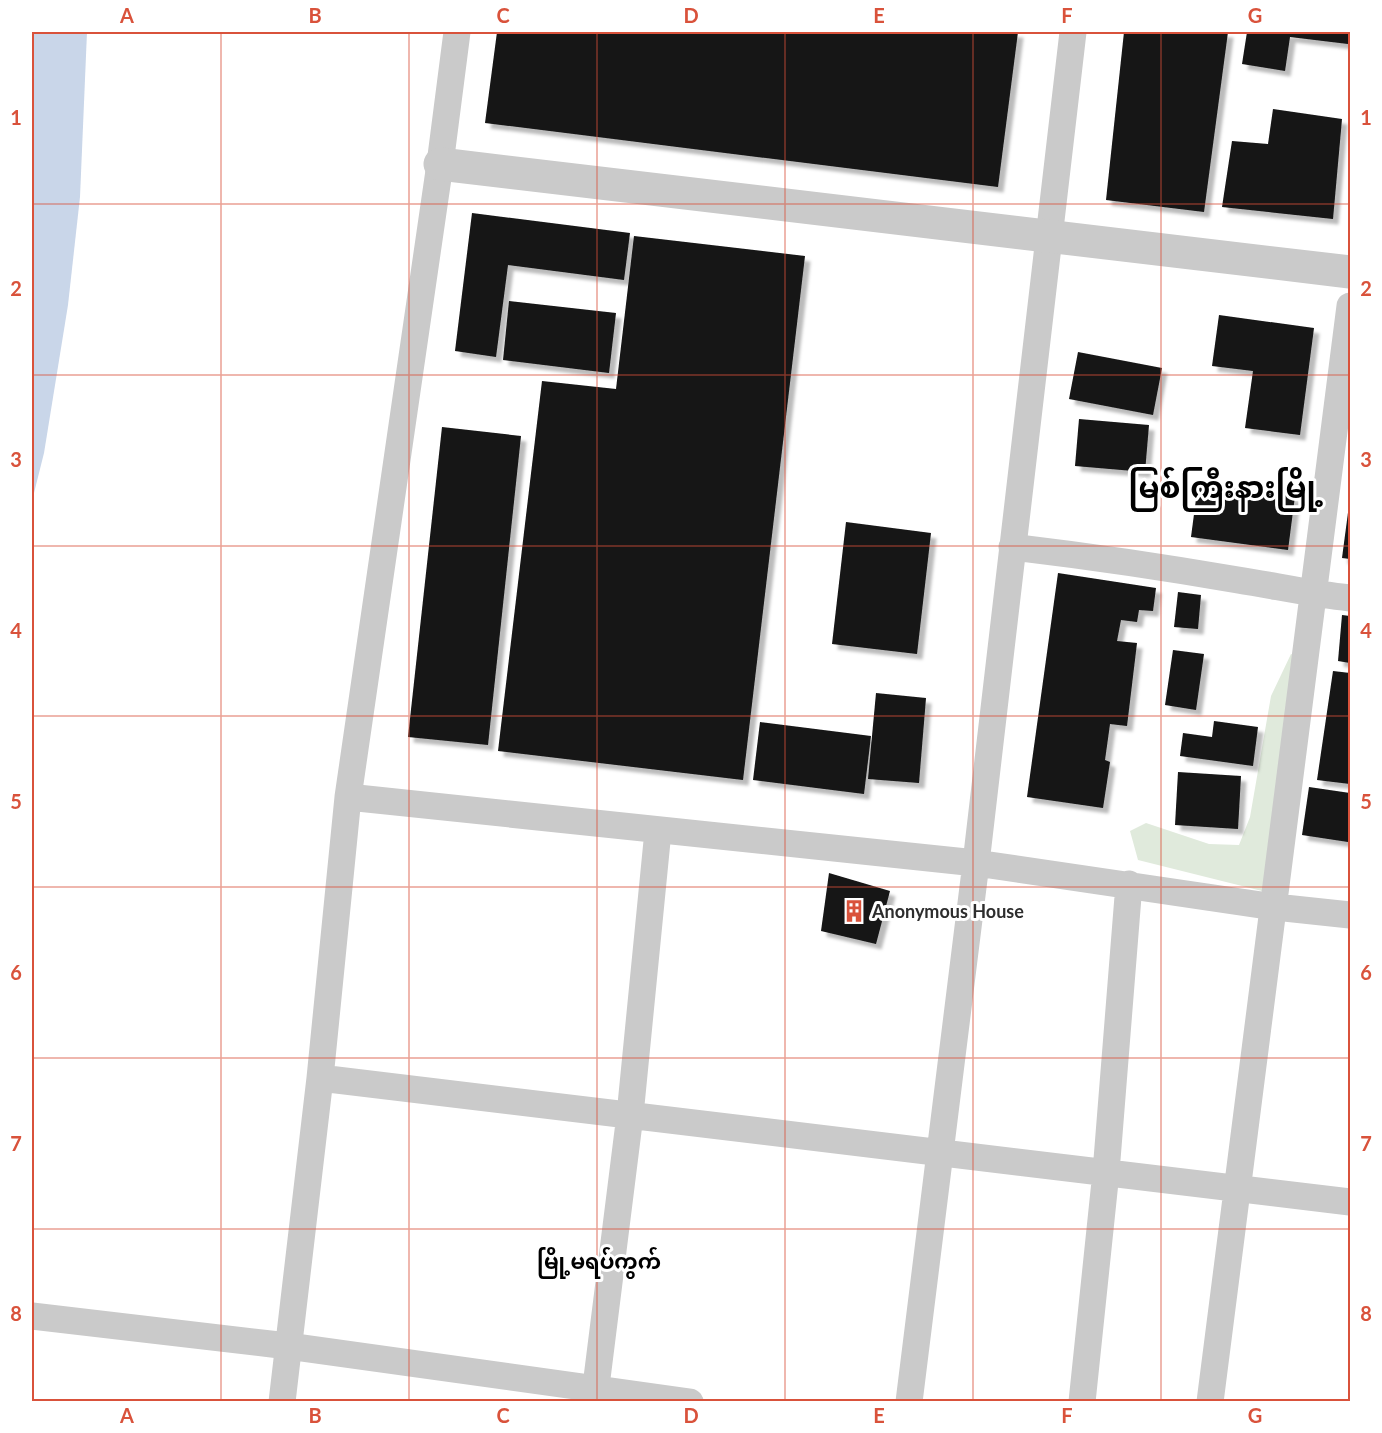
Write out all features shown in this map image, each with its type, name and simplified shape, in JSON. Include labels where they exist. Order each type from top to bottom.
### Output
[{"type":"street","points":[[282,1401],[320,1078],[348,797],[457,32]]},
{"type":"street","points":[[909,1401],[976,863],[1073,32]]},
{"type":"street","points":[[440,164],[1048,238],[1350,272]]},
{"type":"street","points":[[1210,1401],[1275,907],[1350,306]]},
{"type":"street","points":[[1012,547],[1350,598]]},
{"type":"street","points":[[348,797],[976,863],[1275,907],[1350,915]]},
{"type":"street","points":[[594,1395],[630,1115],[658,831]]},
{"type":"street","points":[[1082,1401],[1106,1172],[1129,884]]},
{"type":"street","points":[[320,1078],[1350,1202]]},
{"type":"street","points":[[32,1316],[288,1346],[594,1395],[690,1401]]},
{"type":"green space","points":[[1291,654],[1316,664],[1262,891],[1138,860],[1130,831],[1146,823],[1209,844],[1239,845],[1250,817],[1271,696]]},
{"type":"water","points":[[32,32],[87,32],[80,197],[68,305],[44,453],[32,501]]},
{"type":"building","points":[[497,32],[1018,32],[998,187],[485,123]]},
{"type":"building","points":[[1124,32],[1228,32],[1204,212],[1106,200]]},
{"type":"building","points":[[1247,32],[1349,32],[1348,44],[1290,37],[1285,71],[1242,64]]},
{"type":"building","points":[[1273,109],[1342,119],[1333,219],[1222,207],[1232,141],[1268,144]]},
{"type":"building","points":[[472,213],[630,233],[624,280],[508,265],[496,357],[455,351]]},
{"type":"building","points":[[634,236],[805,256],[743,780],[498,751],[542,381],[616,389]]},
{"type":"building","points":[[509,301],[616,313],[609,373],[503,360]]},
{"type":"building","points":[[1219,315],[1314,328],[1300,435],[1245,428],[1253,371],[1212,366]]},
{"type":"building","points":[[1078,352],[1162,368],[1153,415],[1069,399]]},
{"type":"building","points":[[1079,419],[1149,425],[1145,472],[1075,466]]},
{"type":"building","points":[[442,427],[521,436],[488,745],[408,737]]},
{"type":"building","points":[[1198,484],[1295,496],[1288,550],[1191,537]]},
{"type":"building","points":[[1350,505],[1350,559],[1342,558]]},
{"type":"building","points":[[846,522],[931,533],[917,654],[832,644]]},
{"type":"building","points":[[1058,573],[1156,588],[1153,611],[1139,610],[1137,622],[1121,620],[1117,641],[1137,643],[1127,726],[1110,724],[1105,760],[1110,762],[1103,808],[1027,797]]},
{"type":"building","points":[[1178,592],[1201,595],[1198,629],[1174,627]]},
{"type":"building","points":[[1342,615],[1350,616],[1350,663],[1338,661]]},
{"type":"building","points":[[1173,650],[1204,654],[1196,710],[1165,705]]},
{"type":"building","points":[[1333,671],[1350,673],[1350,784],[1317,780]]},
{"type":"building","points":[[876,693],[926,698],[919,783],[868,779]]},
{"type":"building","points":[[1214,721],[1258,727],[1253,766],[1180,756],[1183,733],[1212,737]]},
{"type":"building","points":[[760,722],[871,736],[864,794],[753,780]]},
{"type":"building","points":[[1178,772],[1241,776],[1238,829],[1175,825]]},
{"type":"building","points":[[1309,787],[1350,793],[1348,842],[1302,835]]},
{"type":"building","name":"Anonymous House","points":[[829,873],[890,891],[876,944],[821,931]]},
{"type":"place","name":"Anonymous House","points":[[854,911]]},
{"type":"district","name":"မြစ်ကြီးနားမြို့","points":[[1226,486]]},
{"type":"district","name":"မြို့မရပ်ကွက်","points":[[599,1260]]}]
